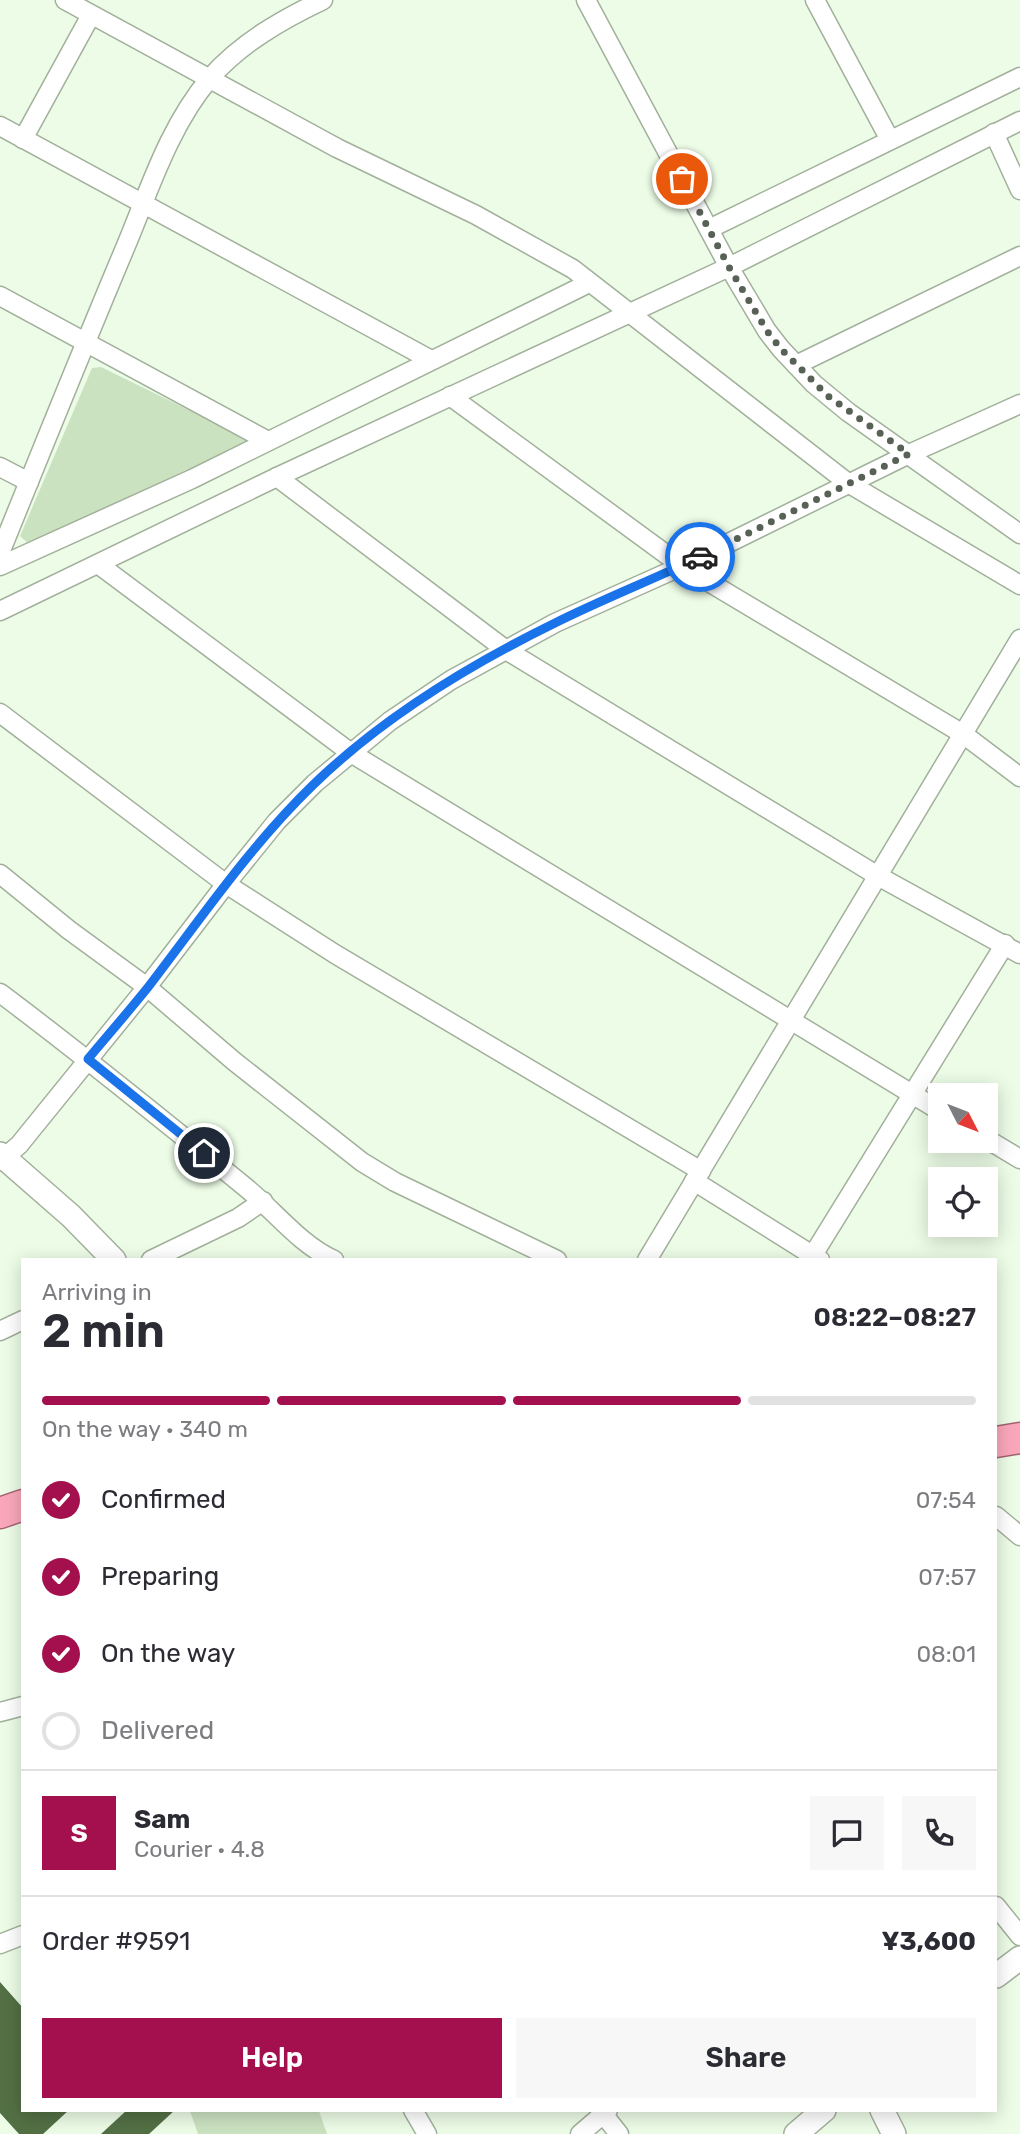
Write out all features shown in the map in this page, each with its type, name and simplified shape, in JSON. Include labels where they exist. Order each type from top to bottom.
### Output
[{"type":"highway","points":[[997,1442],[1020,1438]]},
{"type":"highway","points":[[0,1513],[21,1506]]},
{"type":"street","points":[[65,0],[337,148],[488,221],[573,269],[848,483],[1020,584]]},
{"type":"street","points":[[0,554],[85,342],[176,128],[209,79],[288,7],[323,0]]},
{"type":"street","points":[[586,0],[729,267],[767,331],[796,365],[828,396],[1020,534]]},
{"type":"street","points":[[815,0],[890,140]]},
{"type":"street","points":[[23,139],[91,15]]},
{"type":"street","points":[[709,229],[1020,77]]},
{"type":"street","points":[[0,611],[277,477],[729,267],[1020,121]]},
{"type":"street","points":[[0,126],[431,360]]},
{"type":"street","points":[[994,133],[1020,190]]},
{"type":"street","points":[[796,365],[1020,256]]},
{"type":"street","points":[[0,566],[120,513],[589,284]]},
{"type":"street","points":[[0,296],[268,442]]},
{"type":"street","points":[[450,396],[682,566],[963,734],[1020,777]]},
{"type":"street","points":[[112,1258],[71,1216],[2,1157],[19,1145],[148,987],[277,821],[315,783],[390,721],[441,687],[555,623],[682,566],[848,483],[1020,404]]},
{"type":"street","points":[[0,467],[29,482]]},
{"type":"street","points":[[0,713],[226,884],[697,1176],[816,1258],[912,1095],[1013,949],[878,876],[506,650],[277,477]]},
{"type":"street","points":[[98,564],[351,753],[928,1104]]},
{"type":"street","points":[[648,1258],[1020,639]]},
{"type":"street","points":[[0,874],[69,930],[148,987],[235,1062],[362,1162],[395,1182],[553,1258]]},
{"type":"street","points":[[0,993],[88,1059],[263,1201],[313,1256]]},
{"type":"street","points":[[998,1146],[1020,1159]]},
{"type":"street","points":[[155,1258],[238,1218],[263,1201]]},
{"type":"street","points":[[0,1331],[21,1321]]},
{"type":"street","points":[[997,1517],[1020,1536]]},
{"type":"street","points":[[0,1712],[21,1707]]},
{"type":"street","points":[[997,1907],[1020,1936]]},
{"type":"street","points":[[0,1944],[21,1936]]},
{"type":"street","points":[[997,1975],[1020,1958]]},
{"type":"street","points":[[414,2112],[427,2134]]},
{"type":"street","points":[[580,2134],[604,2112],[619,2134]]},
{"type":"street","points":[[796,2134],[822,2112]]},
{"type":"street","points":[[883,2112],[894,2134]]},
{"type":"green space","points":[[101,367],[250,440],[29,544],[20,536],[92,368]]},
{"type":"green space","points":[[190,2112],[319,2112],[327,2134],[198,2134]]},
{"type":"building","points":[[0,1982],[21,2006],[21,2112],[67,2112],[43,2134],[19,2134],[0,2113]]},
{"type":"building","points":[[125,2112],[173,2112],[149,2134],[101,2134]]},
{"type":"way so far","points":[[682,179],[729,267],[767,331],[781,349],[828,396],[909,454],[700,557]]},
{"type":"route","points":[[204,1153],[88,1059],[148,987],[277,821],[315,783],[390,721],[452,680],[555,623],[700,557]]}]
